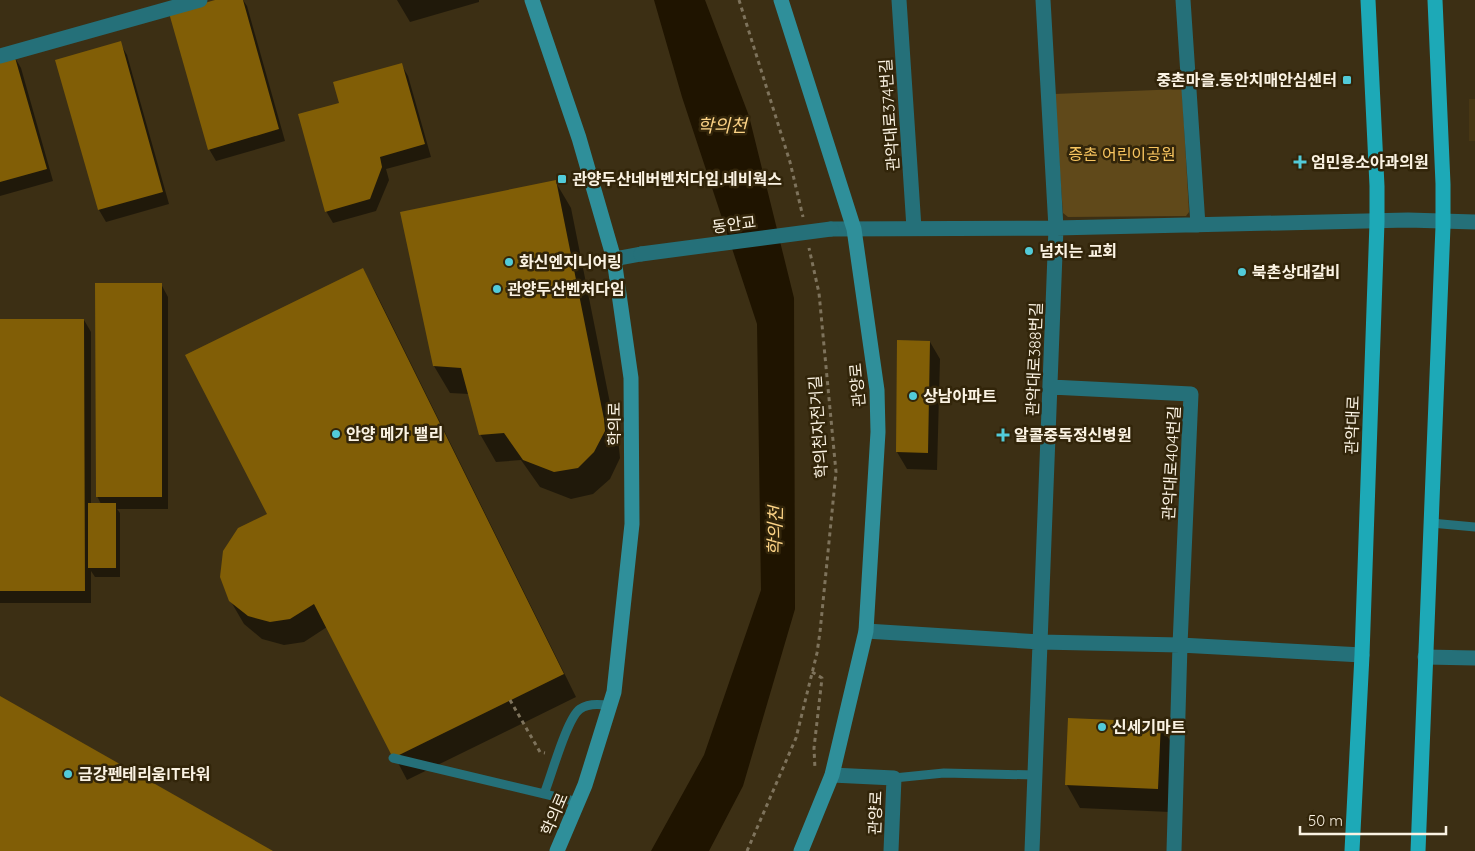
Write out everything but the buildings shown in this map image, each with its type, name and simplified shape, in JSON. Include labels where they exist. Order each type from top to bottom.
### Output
[{"type":"main road","name":"관악대로","points":[[1352,851],[1362,655],[1377,222],[1368,0]]},
{"type":"main road","points":[[1418,851],[1438,374],[1443,174],[1435,0]]},
{"type":"street","points":[[0,56],[200,0]]},
{"type":"street","name":"학의로","points":[[532,0],[579,138],[614,259],[632,378],[632,524],[614,692],[585,785],[557,851]]},
{"type":"street","name":"관양로","points":[[781,0],[854,228],[877,390],[878,432],[866,631],[832,775],[801,851]]},
{"type":"street","name":"관악대로374번길","points":[[899,0],[914,228]]},
{"type":"street","points":[[1043,0],[1056,228]]},
{"type":"street","points":[[1183,0],[1198,225]]},
{"type":"street","points":[[854,228],[1056,228],[1408,220],[1475,222]]},
{"type":"street","name":"동안교","points":[[614,259],[641,254],[854,228]]},
{"type":"street","name":"관악대로388번길","points":[[1040,642],[1056,228]]},
{"type":"street","name":"관악대로404번길","points":[[1051,387],[1191,394],[1180,645],[1174,851]]},
{"type":"street","points":[[866,631],[1040,642],[1180,645],[1362,655]]},
{"type":"street","points":[[1032,851],[1040,642]]},
{"type":"street","points":[[1426,657],[1475,658]]},
{"type":"street","name":"관양로","points":[[832,775],[894,778],[891,851]]},
{"type":"lane","points":[[1431,523],[1475,527]]},
{"type":"lane","points":[[544,794],[569,725],[580,709],[596,703],[610,706]]},
{"type":"lane","points":[[393,758],[578,802]]},
{"type":"lane","points":[[894,778],[944,773],[1035,775]]},
{"type":"path","points":[[738,0],[790,162],[804,224]]},
{"type":"path","name":"학의천자전거길","points":[[747,851],[796,738],[812,672],[820,632],[836,472],[819,292],[808,241]]},
{"type":"path","points":[[812,672],[822,678],[814,748],[815,774]]},
{"type":"path","points":[[510,700],[540,752],[558,756]]},
{"type":"shaded area","points":[[1469,99],[1475,99],[1475,141],[1469,141]]},
{"type":"green space","name":"증촌 어린이공원","points":[[1182,89],[1189,212],[1186,216],[1068,217],[1063,213],[1054,94]]},
{"type":"water","name":"학의천","points":[[654,0],[705,0],[749,116],[794,298],[795,609],[743,786],[709,851],[651,851],[704,755],[761,590],[757,324],[682,97]]},
{"type":"place","name":"중촌마을.동안치매안심센터","points":[[1347,80]]},
{"type":"place","name":"엄민용소아과의원","points":[[1300,162]]},
{"type":"place","name":"관양두산네버벤처다임.네비웍스","points":[[562,179]]},
{"type":"place","name":"넘치는 교회","points":[[1029,251]]},
{"type":"place","name":"화신엔지니어링","points":[[509,262]]},
{"type":"place","name":"북촌상대갈비","points":[[1242,272]]},
{"type":"place","name":"관양두산벤처다임","points":[[497,289]]},
{"type":"place","name":"상남아파트","points":[[913,396]]},
{"type":"place","name":"안양 메가 밸리","points":[[336,434]]},
{"type":"place","name":"알콜중독정신병원","points":[[1003,435]]},
{"type":"place","name":"신세기마트","points":[[1102,727]]},
{"type":"place","name":"금강펜테리움IT타워","points":[[68,774]]}]
